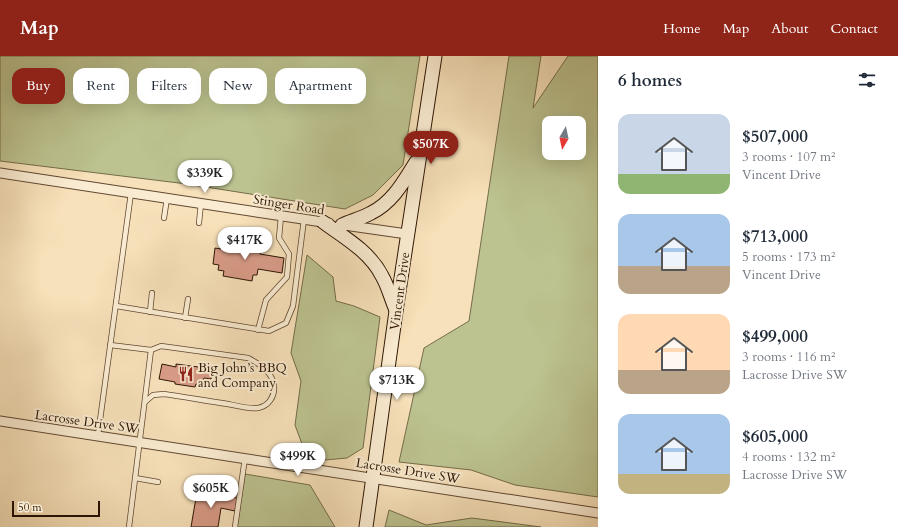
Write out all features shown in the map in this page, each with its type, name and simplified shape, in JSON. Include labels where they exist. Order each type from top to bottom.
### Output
[{"type":"street","name":"Vincent Drive","points":[[366,527],[396,311],[435,56]]},
{"type":"street","points":[[342,225],[372,213],[387,202],[397,192],[419,157]]},
{"type":"street","name":"Stinger Road","points":[[0,173],[408,234]]},
{"type":"street","points":[[322,222],[347,238],[368,256],[382,275],[396,311]]},
{"type":"street","name":"Lacrosse Drive SW","points":[[0,421],[598,513]]},
{"type":"lane","points":[[98,436],[131,193]]},
{"type":"lane","points":[[164,218],[167,198]]},
{"type":"lane","points":[[198,223],[201,204]]},
{"type":"lane","points":[[258,330],[266,300],[287,277],[289,254],[279,238],[281,216]]},
{"type":"lane","points":[[116,306],[269,331],[286,323],[293,306],[304,219]]},
{"type":"lane","points":[[150,312],[152,293]]},
{"type":"lane","points":[[185,318],[188,299]]},
{"type":"lane","points":[[110,345],[151,350],[161,346],[248,358],[259,364],[269,374],[274,384],[274,394],[267,404],[258,408],[243,407],[164,394],[153,395],[146,401]]},
{"type":"lane","points":[[128,527],[146,401],[151,350]]},
{"type":"lane","points":[[235,527],[245,458]]},
{"type":"lane","points":[[135,478],[158,482]]},
{"type":"green space","points":[[0,56],[420,56],[403,165],[373,195],[345,209],[187,184],[0,161]]},
{"type":"green space","points":[[509,56],[541,56],[533,108],[568,56],[598,56],[598,497],[515,485],[471,470],[399,462],[424,348],[469,321]]},
{"type":"green space","points":[[307,255],[333,277],[336,301],[354,306],[380,317],[363,448],[347,458],[325,460],[308,452],[302,444],[295,425],[301,381],[291,353]]},
{"type":"green space","points":[[245,474],[310,485],[335,527],[237,527]]},
{"type":"green space","points":[[389,510],[426,525],[472,518],[541,527],[385,527]]},
{"type":"building","points":[[228,240],[257,244],[256,249],[260,250],[260,254],[284,258],[282,273],[258,269],[257,275],[253,275],[252,281],[223,276],[224,271],[218,270],[219,265],[213,264],[215,248],[221,249],[222,243],[228,244]]},
{"type":"building","name":"Big John’s BBQ and Company","points":[[162,364],[176,367],[176,364],[213,369],[211,379],[204,378],[202,385],[196,384],[195,387],[175,384],[175,382],[159,379]]},
{"type":"building","points":[[197,492],[237,498],[235,511],[221,508],[218,527],[191,527]]},
{"type":"place","name":"Big John’s BBQ and Company","points":[[186,374]]}]
